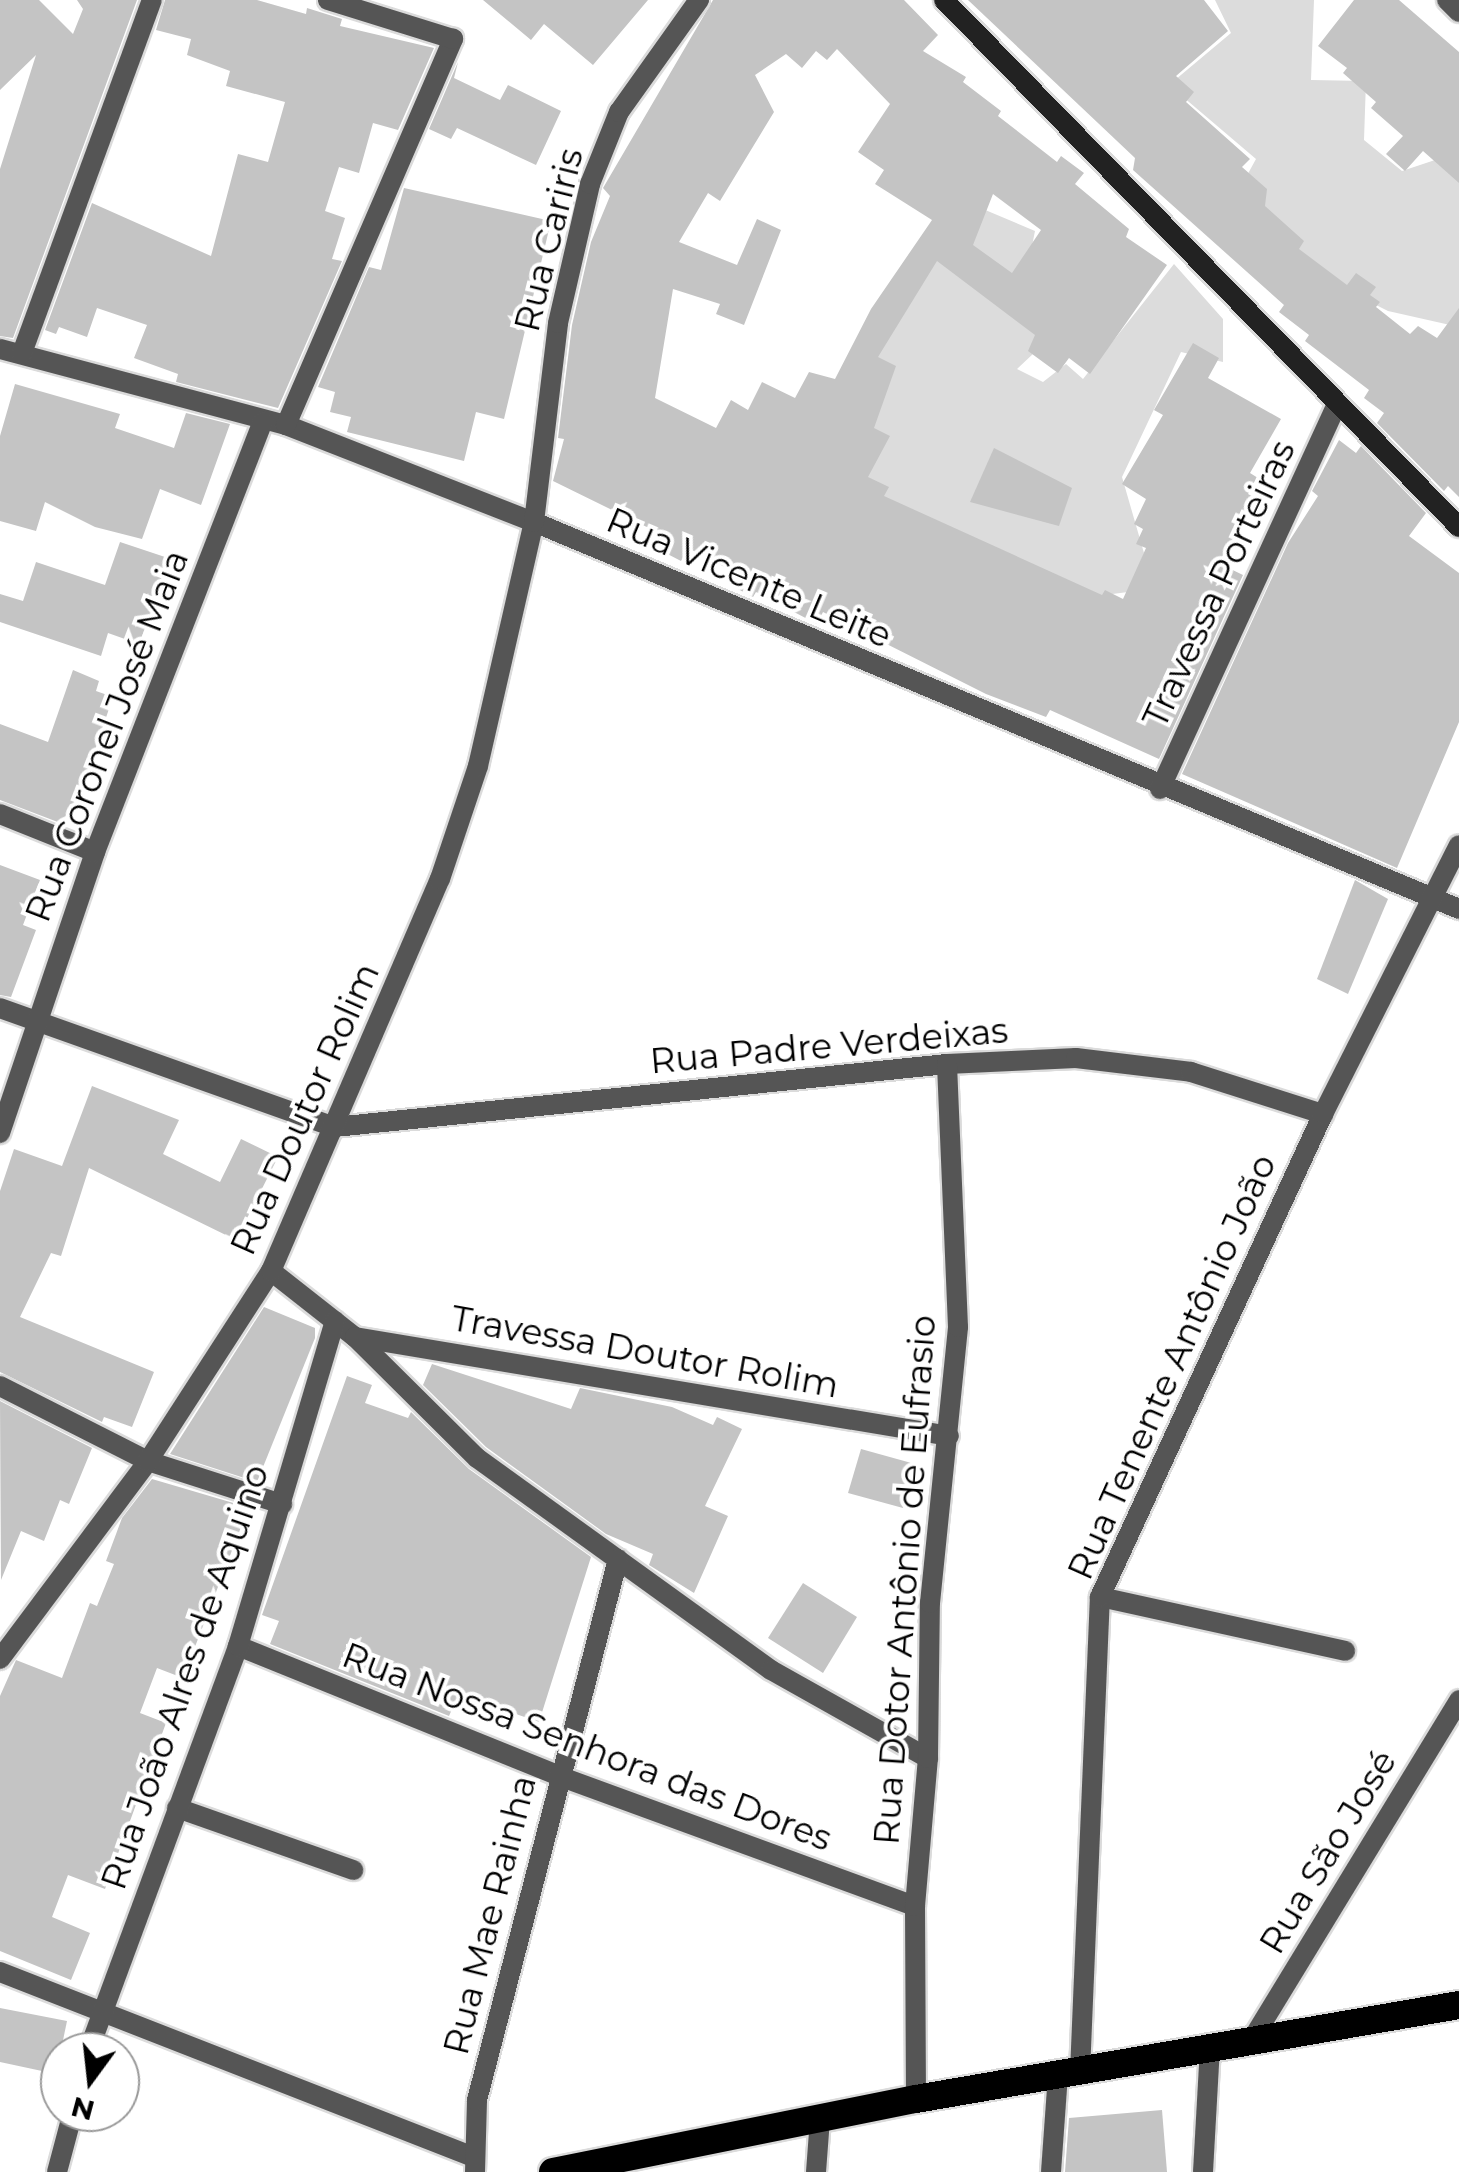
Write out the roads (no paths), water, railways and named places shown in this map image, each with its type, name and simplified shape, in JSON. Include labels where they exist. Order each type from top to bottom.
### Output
[{"type":"highway","points":[[553,2172],[916,2100],[1459,2005]]},
{"type":"main road","points":[[944,0],[1336,406],[1459,526]]},
{"type":"street","points":[[22,353],[152,0]]},
{"type":"street","points":[[286,425],[451,45],[443,32],[328,0]]},
{"type":"street","name":"Rua Cariris","points":[[534,522],[558,323],[590,184],[619,112],[699,0]]},
{"type":"street","points":[[1447,0],[1459,12]]},
{"type":"street","name":"Rua Vicente Leite","points":[[0,348],[286,425],[534,522],[1160,790],[1459,910]]},
{"type":"street","name":"Travessa Porteiras","points":[[1160,790],[1336,406]]},
{"type":"street","name":"Rua Coronel José Maia","points":[[0,1132],[95,852],[264,422]]},
{"type":"street","name":"Rua Doutor Rolim","points":[[0,1659],[148,1461],[271,1271],[460,823],[534,522]]},
{"type":"street","points":[[0,814],[95,852]]},
{"type":"street","name":"Rua Tenente Antônio João","points":[[1051,2172],[1069,2074],[1100,1597],[1323,1114],[1459,846]]},
{"type":"street","points":[[0,1008],[334,1127]]},
{"type":"street","name":"Rua Padre Verdeixas","points":[[334,1127],[947,1064],[1125,1062],[1191,1072],[1323,1114]]},
{"type":"street","name":"Rua Dotor Antônio de Eufrasio","points":[[916,2100],[915,1906],[928,1758],[930,1603],[958,1327],[947,1064]]},
{"type":"street","name":"Travessa Doutor Rolim","points":[[271,1271],[354,1337],[949,1436]]},
{"type":"street","name":"Rua João Alres de Aquino","points":[[93,2032],[238,1646],[335,1322]]},
{"type":"street","points":[[354,1337],[477,1458],[771,1670],[928,1758]]},
{"type":"street","points":[[0,1386],[148,1461],[282,1504]]},
{"type":"street","name":"Rua Mae Rainha","points":[[473,2164],[477,2100],[618,1559]]},
{"type":"street","points":[[1100,1597],[1345,1651]]},
{"type":"street","name":"Rua Nossa Senhora das Dores","points":[[238,1646],[559,1776],[915,1906]]},
{"type":"street","name":"Rua São José","points":[[1253,2038],[1459,1700]]},
{"type":"street","points":[[177,1808],[353,1870]]},
{"type":"street","points":[[0,1972],[473,2164]]},
{"type":"street","points":[[1203,2172],[1210,2048]]},
{"type":"street","points":[[816,2172],[820,2118]]},
{"type":"street","points":[[57,2172],[67,2132]]}]
